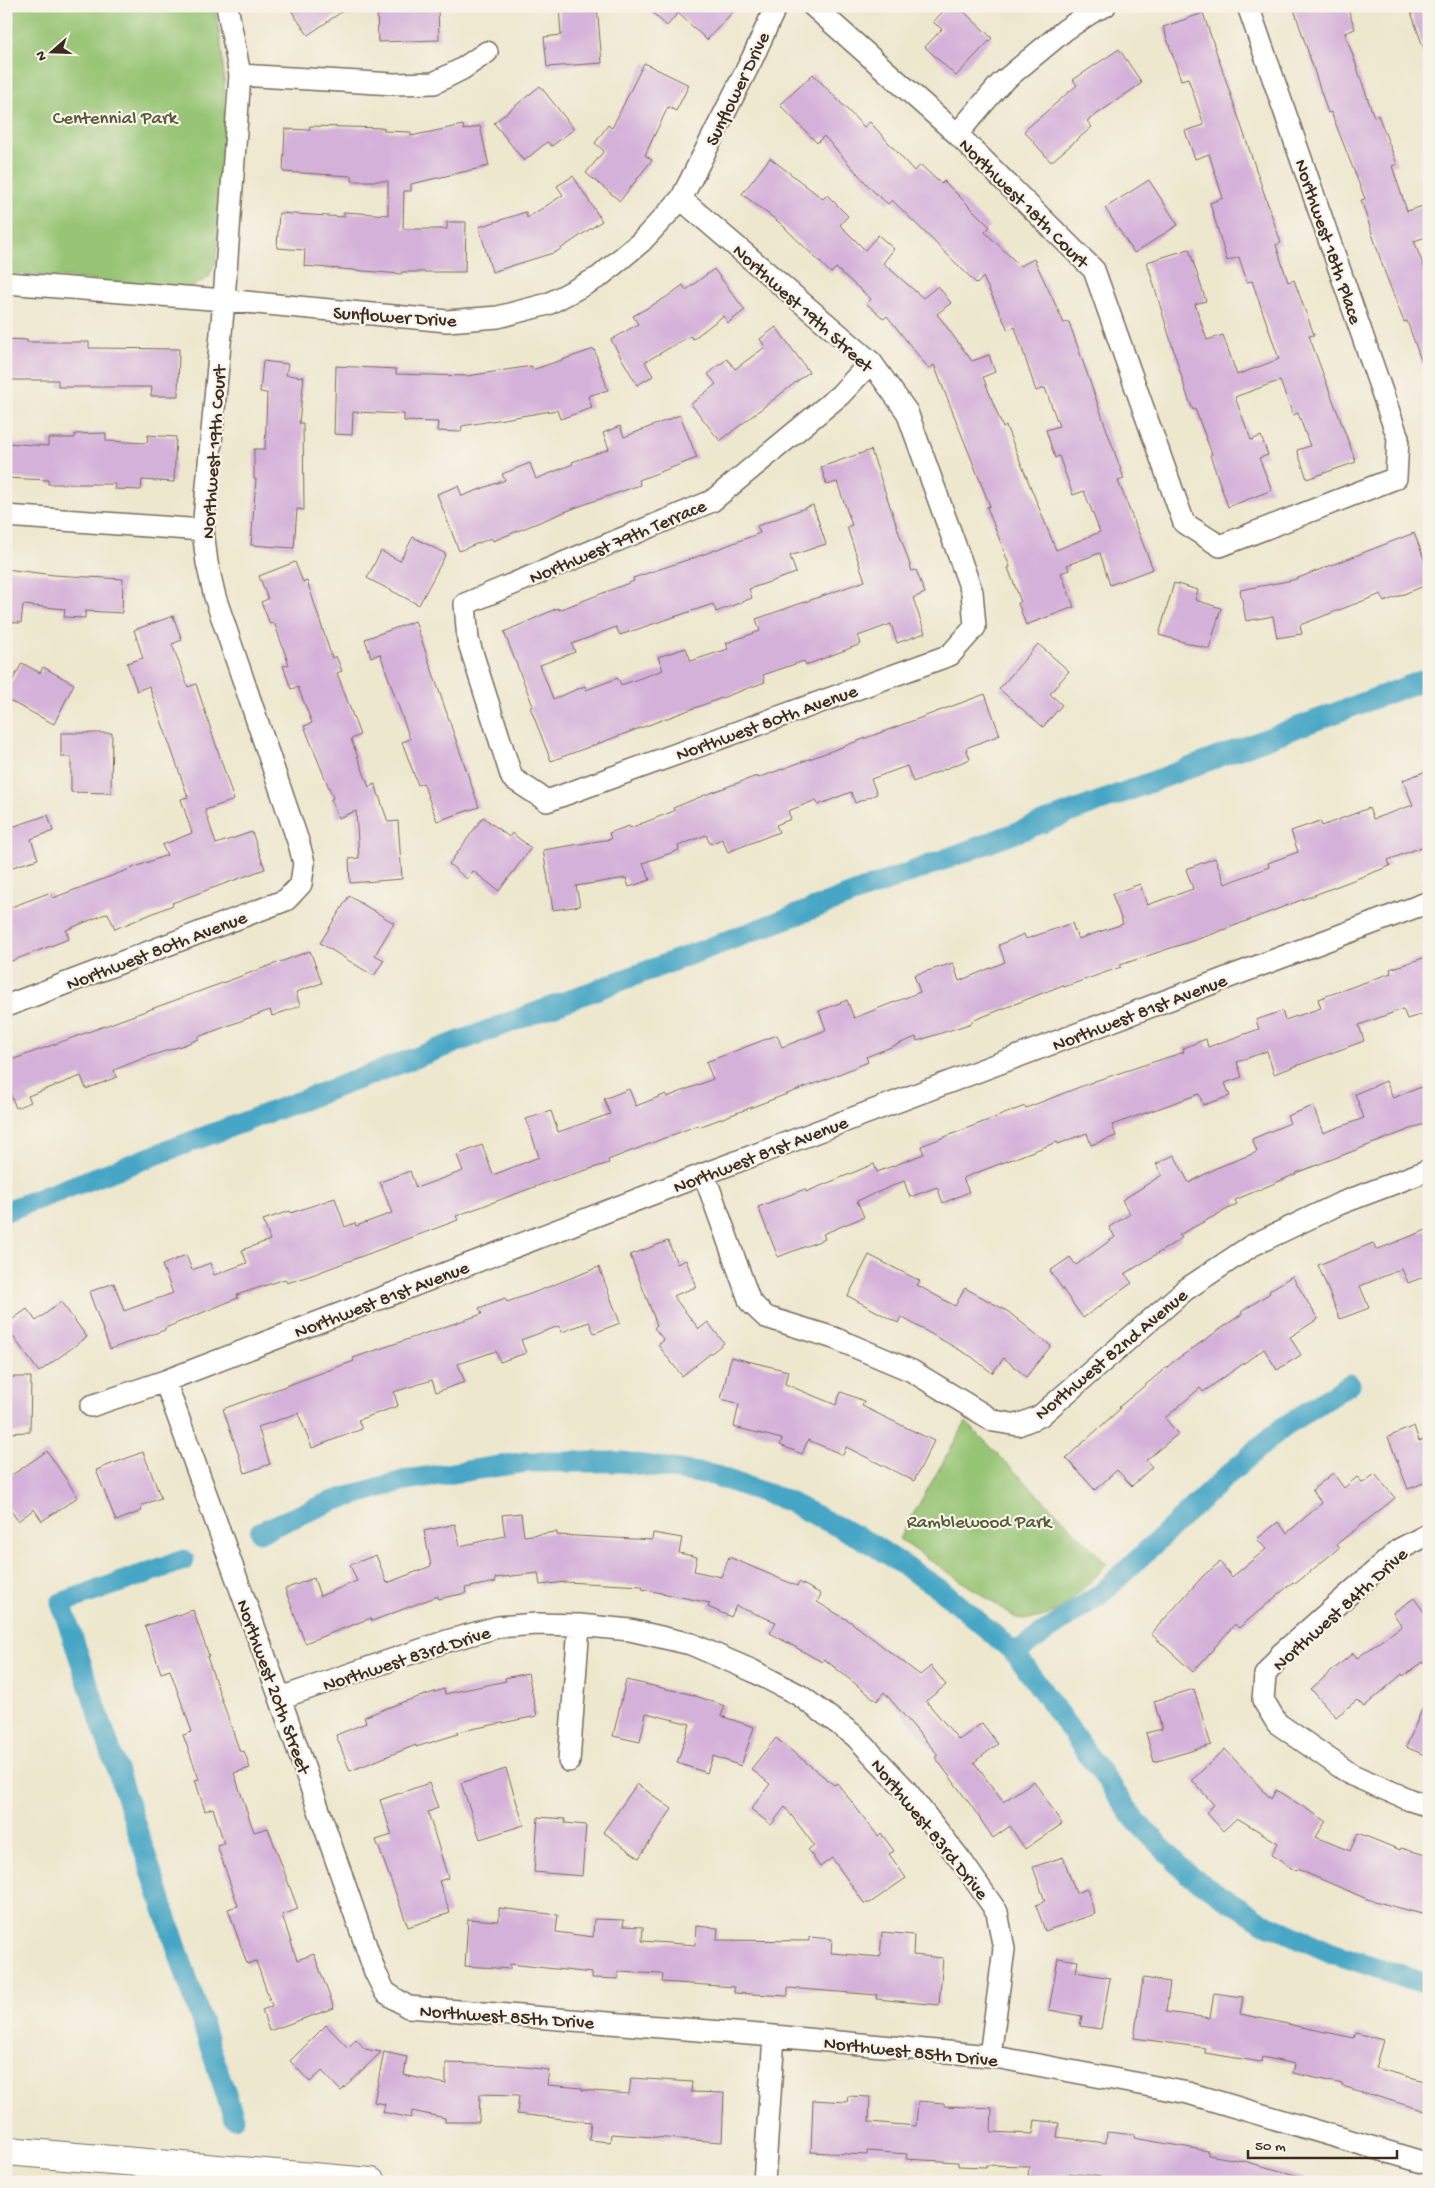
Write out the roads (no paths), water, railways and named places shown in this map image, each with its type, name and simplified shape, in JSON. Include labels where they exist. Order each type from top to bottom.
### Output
[{"type":"street","name":"Northwest 19th Court","points":[[227,6],[240,75],[224,300],[203,530],[207,563],[215,597],[300,844],[304,863],[301,884]]},
{"type":"street","name":"Sunflower Drive","points":[[6,283],[224,300],[447,321],[498,317],[548,304],[599,277],[641,242],[681,199],[752,59],[776,6]]},
{"type":"street","name":"Northwest 18th Court","points":[[813,6],[957,134],[1094,270],[1184,523],[1220,546]]},
{"type":"street","points":[[957,134],[1000,84],[1065,30],[1105,6]]},
{"type":"street","name":"Northwest 18th Place","points":[[1220,546],[1396,478],[1398,438],[1248,6]]},
{"type":"street","points":[[240,75],[394,84],[434,84],[462,70],[487,52]]},
{"type":"street","name":"Northwest 19th Street","points":[[681,199],[871,362],[907,412],[972,592],[975,626]]},
{"type":"street","name":"Northwest 79th Terrace","points":[[547,801],[512,778],[468,640],[466,604],[712,500],[840,395],[871,362]]},
{"type":"street","points":[[6,516],[203,530]]},
{"type":"street","name":"Northwest 80th Avenue","points":[[547,801],[950,654],[975,626]]},
{"type":"street","name":"Northwest 80th Avenue","points":[[6,1006],[286,900],[301,884]]},
{"type":"street","name":"Northwest 81st Avenue","points":[[91,1406],[165,1381],[704,1174],[1429,902]]},
{"type":"street","name":"Northwest 82nd Avenue","points":[[704,1174],[750,1302],[766,1317],[834,1338],[912,1371],[994,1421],[1018,1424],[1040,1416],[1185,1290],[1251,1246],[1339,1204],[1429,1170]]},
{"type":"street","name":"Northwest 20th Street","points":[[165,1381],[280,1698],[375,1972],[385,1992]]},
{"type":"street","name":"Northwest 84th Drive","points":[[1429,1534],[1400,1549],[1281,1654],[1264,1675],[1263,1700],[1277,1724],[1352,1775],[1429,1806]]},
{"type":"street","name":"Northwest 83rd Drive","points":[[280,1698],[447,1641],[498,1627],[536,1624],[579,1625],[630,1630],[691,1644],[753,1671],[799,1695],[861,1743],[905,1789],[964,1863],[997,1912],[1004,1949],[990,2056]]},
{"type":"street","points":[[569,1762],[579,1625]]},
{"type":"street","name":"Northwest 85th Drive","points":[[385,1992],[408,2008],[774,2036],[990,2056],[1188,2093],[1429,2164]]},
{"type":"street","points":[[764,2182],[774,2036]]},
{"type":"street","points":[[6,2151],[151,2172],[372,2182]]},
{"type":"waterway","points":[[6,1211],[1429,678]]},
{"type":"waterway","points":[[1015,1653],[1102,1593],[1222,1480],[1283,1427],[1350,1384]]},
{"type":"waterway","points":[[260,1532],[330,1502],[406,1480],[526,1462],[622,1462],[713,1475],[785,1500],[870,1543],[944,1592],[1015,1653],[1136,1821],[1190,1876],[1261,1921],[1332,1953],[1429,1985]]},
{"type":"waterway","points":[[184,1560],[61,1603],[234,2118]]},
{"type":"park label","name":"Centennial Park","points":[[115,116]]},
{"type":"park label","name":"Ramblewood Park","points":[[979,1520]]}]
